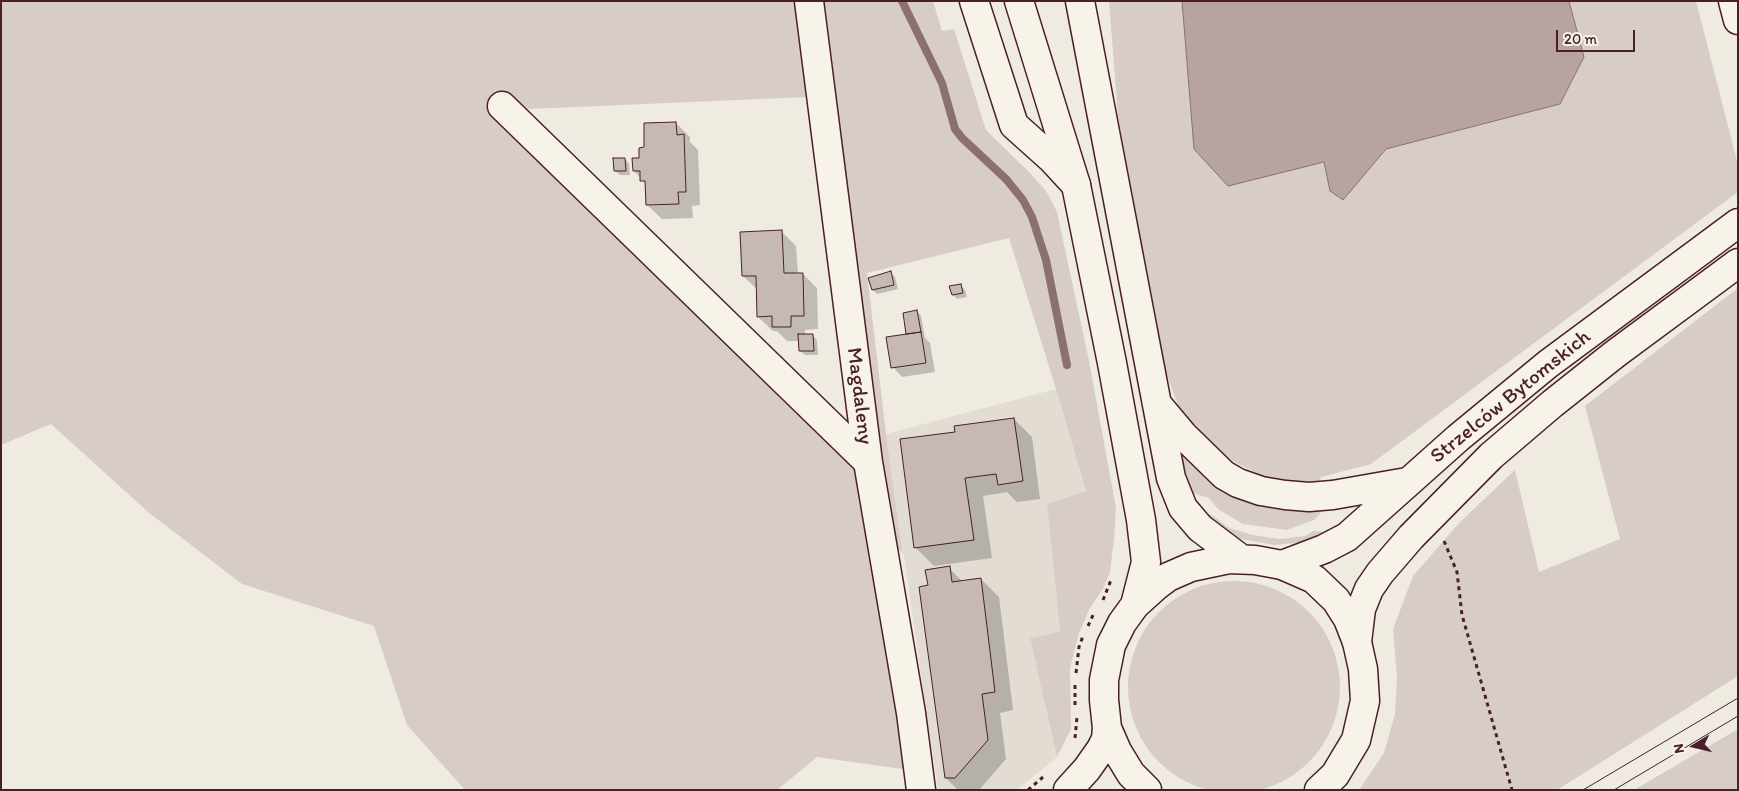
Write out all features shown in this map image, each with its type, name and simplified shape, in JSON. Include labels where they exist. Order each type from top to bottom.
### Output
[{"type":"main road","name":"Magdaleny","points":[[809,1],[868,462],[911,713],[921,790]]},
{"type":"main road","points":[[974,1],[1014,125],[1076,185]]},
{"type":"main road","points":[[1018,1],[1076,185],[1141,520],[1146,562],[1135,605]]},
{"type":"main road","points":[[1080,1],[1171,478],[1183,508],[1200,528],[1241,560]]},
{"type":"main road","points":[[1733,1],[1738,20]]},
{"type":"main road","points":[[502,106],[868,462]]},
{"type":"main road","name":"Strzelców Bytomskich","points":[[1282,564],[1324,549],[1346,536],[1458,438],[1548,364],[1738,223]]},
{"type":"main road","name":"Strzelców Bytomskich","points":[[1357,642],[1362,608],[1369,589],[1380,573],[1411,537],[1491,456],[1615,354],[1738,263]]},
{"type":"main road","points":[[1156,402],[1184,435],[1218,470],[1238,483],[1261,491],[1293,496],[1333,495],[1407,482]]},
{"type":"main road","points":[[1068,790],[1087,770],[1106,739],[1105,668],[1116,634],[1135,605],[1168,577],[1191,567],[1229,560],[1241,560],[1282,564],[1314,579],[1336,600],[1348,619],[1357,642],[1363,669],[1366,700],[1356,740],[1335,775],[1319,790]]},
{"type":"main road","points":[[1107,728],[1130,774],[1147,790]]},
{"type":"path","points":[[1442,536],[1457,572],[1462,615],[1512,790]]},
{"type":"shaded area","points":[[1,1],[796,1],[807,97],[529,109],[517,114],[854,468],[861,491],[909,770],[817,757],[777,790],[465,790],[407,725],[374,626],[242,584],[148,512],[51,424],[1,445]]},
{"type":"shaded area","points":[[818,1],[933,1],[942,31],[954,29],[986,130],[1046,191],[1057,212],[1089,361],[1116,508],[1110,572],[1103,589],[1090,608],[1079,633],[1070,668],[1071,729],[1057,757],[1030,638],[1060,632],[1047,504],[1086,491],[1009,238],[867,273],[886,434],[903,554],[893,543]]},
{"type":"shaded area","points":[[1109,1],[1182,1],[1194,149],[1324,162],[1330,191],[1342,200],[1385,149],[1560,104],[1584,57],[1569,1],[1696,1],[1738,165],[1738,192],[1371,464],[1321,477],[1319,484],[1268,479],[1217,453],[1183,418],[1164,368],[1118,116]]},
{"type":"shaded area","points":[[1182,1],[1569,1],[1584,57],[1560,104],[1386,149],[1343,200],[1330,191],[1324,162],[1228,186],[1194,149]]},
{"type":"shaded area","points":[[1738,288],[1738,676],[1557,790],[1359,790],[1384,753],[1395,714],[1397,678],[1393,629],[1413,576],[1459,523],[1515,470],[1539,572],[1620,539],[1585,406]]},
{"type":"shaded area","points":[[1056,389],[1086,491],[1047,504],[1060,633],[1030,638],[1057,757],[1017,790],[938,790],[886,434]]},
{"type":"shaded area","points":[[1173,444],[1200,472],[1241,497],[1325,508],[1314,520],[1287,530],[1243,524],[1218,509],[1209,498],[1188,492]]},
{"type":"shaded area","points":[[1198,510],[1212,515],[1229,528],[1253,535],[1280,539],[1305,536],[1313,531],[1326,532],[1305,542],[1275,545],[1240,539],[1214,527]]},
{"type":"shaded area","points":[[1234,581],[1265,586],[1293,599],[1309,612],[1322,628],[1335,656],[1340,687],[1335,718],[1322,746],[1309,762],[1293,775],[1265,788],[1234,793],[1203,788],[1175,775],[1159,762],[1146,746],[1133,718],[1128,687],[1133,656],[1146,628],[1159,612],[1175,599],[1203,586]]},
{"type":"shaded area","points":[[1738,729],[1738,790],[1634,790]]},
{"type":"building","points":[[676,122],[677,135],[684,134],[686,192],[678,192],[679,204],[646,205],[645,181],[640,181],[640,171],[633,171],[632,158],[639,158],[639,148],[644,147],[644,123]]},
{"type":"building","points":[[613,158],[625,158],[626,171],[614,171]]},
{"type":"building","points":[[782,230],[784,273],[803,273],[804,316],[791,316],[791,327],[772,327],[772,316],[757,317],[756,276],[742,276],[740,232]]},
{"type":"building","points":[[891,271],[894,285],[872,290],[868,278]]},
{"type":"building","points":[[961,284],[963,293],[952,295],[949,286]]},
{"type":"building","points":[[917,310],[921,332],[906,334],[903,313]]},
{"type":"building","points":[[921,332],[926,363],[891,368],[886,337]]},
{"type":"building","points":[[798,334],[813,334],[814,351],[799,351]]},
{"type":"building","points":[[1014,418],[1023,481],[998,485],[996,474],[965,478],[974,540],[914,548],[900,439],[955,432],[954,426]]},
{"type":"building","points":[[950,566],[952,582],[981,578],[995,692],[982,694],[988,740],[955,778],[945,778],[919,587],[928,585],[925,570]]},
{"type":"waterway","points":[[902,1],[942,83],[955,129],[962,138],[1006,179],[1023,200],[1032,217],[1046,260],[1067,365]]},
{"type":"tram line","points":[[1583,790],[1738,698]]},
{"type":"tram line","points":[[1614,790],[1738,716]]}]
